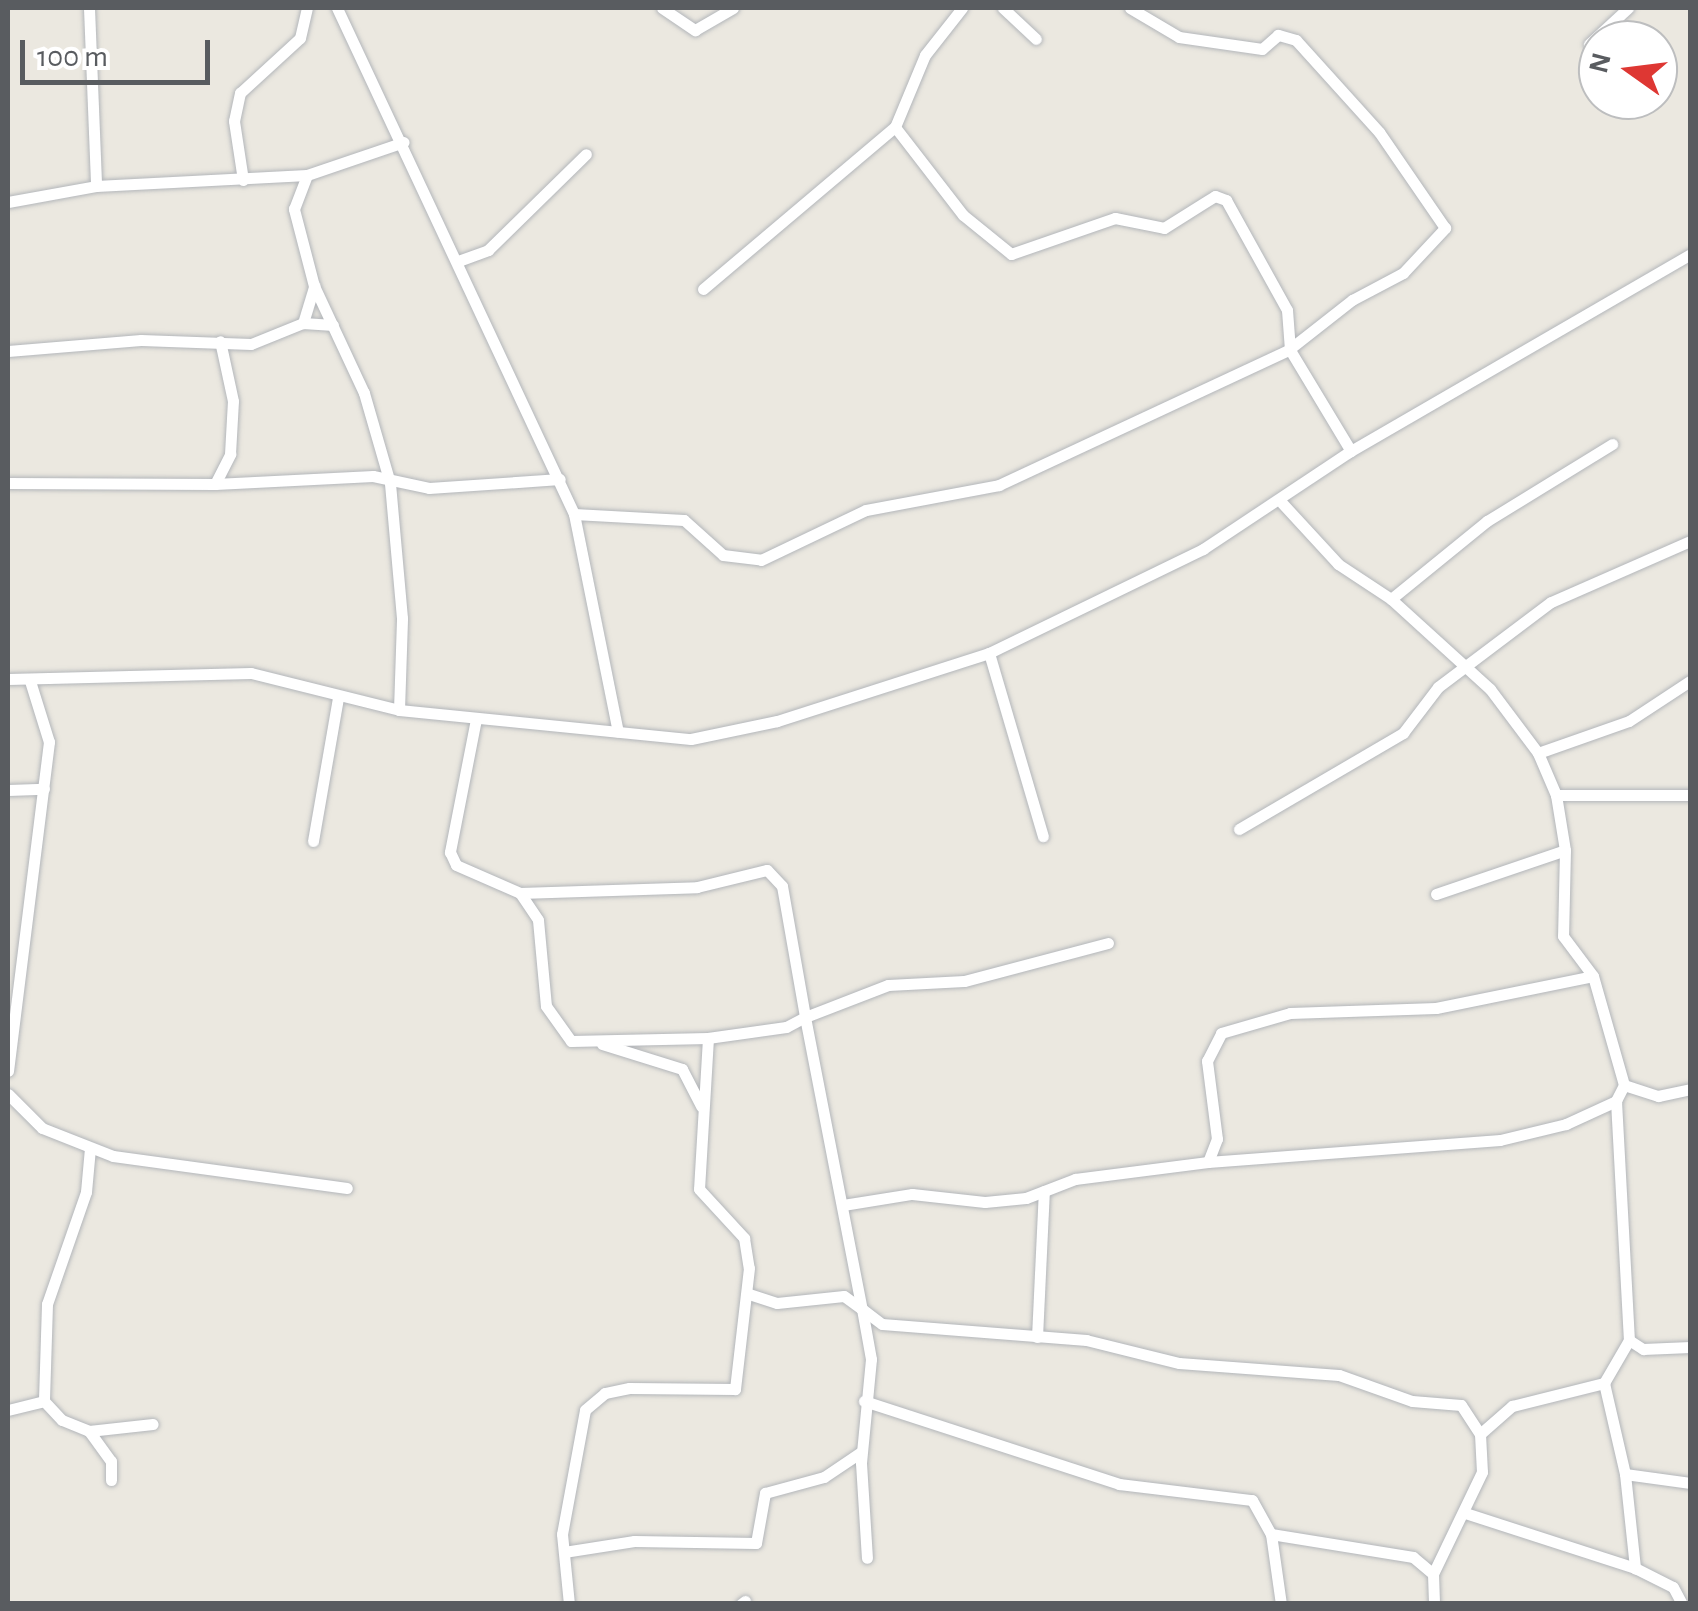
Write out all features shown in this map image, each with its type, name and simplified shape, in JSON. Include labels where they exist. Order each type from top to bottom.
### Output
[{"type":"street","points":[[89,8],[96,186]]},
{"type":"street","points":[[243,180],[234,121],[240,93],[300,38],[307,8]]},
{"type":"street","points":[[337,8],[461,260],[574,514],[618,732]]},
{"type":"street","points":[[662,8],[694,30],[733,8]]},
{"type":"street","points":[[703,288],[894,127],[924,54],[962,8]]},
{"type":"street","points":[[1003,8],[1036,40]]},
{"type":"street","points":[[574,514],[684,520],[723,555],[761,560],[866,510],[999,485],[1290,350],[1352,300],[1403,273],[1445,228],[1379,132],[1296,40],[1278,35],[1262,49],[1179,37],[1130,8]]},
{"type":"street","points":[[894,127],[963,215],[1011,254],[1115,218],[1164,228],[1215,196],[1226,200],[1287,310],[1290,350],[1351,451]]},
{"type":"street","points":[[8,202],[96,186],[307,175],[404,142]]},
{"type":"street","points":[[461,260],[488,250],[586,154]]},
{"type":"street","points":[[307,175],[294,209],[314,286],[364,393],[390,483],[402,618],[399,710]]},
{"type":"street","points":[[8,679],[30,681],[204,670],[251,673],[338,698],[399,710],[692,738],[777,721],[989,653],[1282,503],[1351,451],[1690,254]]},
{"type":"street","points":[[302,323],[314,286]]},
{"type":"street","points":[[8,351],[220,341],[251,344],[302,323],[332,325]]},
{"type":"street","points":[[215,484],[230,454],[233,401],[220,341]]},
{"type":"street","points":[[1390,599],[1516,502],[1612,444]]},
{"type":"street","points":[[8,483],[215,484],[373,476],[390,483],[429,488],[560,479]]},
{"type":"street","points":[[1282,503],[1338,564],[1390,599],[1464,667],[1538,752],[1556,794],[1565,850],[1563,936],[1593,976],[1624,1085],[1616,1101],[1629,1340],[1604,1384],[1556,1402],[1512,1406],[1480,1434]]},
{"type":"street","points":[[1239,828],[1403,732],[1413,712],[1464,667],[1585,581],[1690,541]]},
{"type":"street","points":[[989,653],[1043,836]]},
{"type":"street","points":[[8,1072],[49,742],[30,681]]},
{"type":"street","points":[[1538,752],[1616,728],[1690,681]]},
{"type":"street","points":[[313,841],[338,698]]},
{"type":"street","points":[[476,719],[450,852],[456,865],[520,893],[698,887],[767,870],[782,886],[871,1359],[861,1452],[867,1558]]},
{"type":"street","points":[[8,790],[44,789]]},
{"type":"street","points":[[1556,794],[1690,795]]},
{"type":"street","points":[[1436,894],[1565,850]]},
{"type":"street","points":[[520,893],[538,920],[556,1028],[570,1041],[708,1038],[786,1028],[888,985],[964,981],[1108,944]]},
{"type":"street","points":[[1208,1162],[1217,1139],[1207,1061],[1220,1033],[1290,1013],[1436,1008],[1593,976]]},
{"type":"street","points":[[569,1604],[564,1552],[585,1410],[606,1393],[629,1388],[735,1388],[750,1294],[744,1238],[699,1188],[708,1038]]},
{"type":"street","points":[[592,1042],[682,1069],[701,1106]]},
{"type":"street","points":[[1624,1085],[1658,1096],[1690,1089]]},
{"type":"street","points":[[8,1094],[42,1128],[90,1148],[242,1179],[347,1188]]},
{"type":"street","points":[[843,1205],[912,1194],[984,1202],[1044,1191],[1075,1178],[1208,1162],[1500,1140],[1566,1124],[1616,1101]]},
{"type":"street","points":[[90,1148],[86,1192],[48,1304],[44,1401],[62,1420],[89,1430],[153,1424]]},
{"type":"street","points":[[1037,1337],[1044,1191]]},
{"type":"street","points":[[750,1294],[777,1303],[844,1296],[882,1324],[1037,1337],[1179,1363],[1338,1375],[1412,1401],[1462,1405],[1480,1434],[1482,1472],[1433,1574],[1434,1604]]},
{"type":"street","points":[[1629,1340],[1643,1348],[1690,1346]]},
{"type":"street","points":[[1604,1384],[1625,1474],[1635,1568]]},
{"type":"street","points":[[8,1410],[44,1401]]},
{"type":"street","points":[[864,1401],[1119,1484],[1252,1500],[1271,1534],[1281,1604]]},
{"type":"street","points":[[89,1430],[111,1460],[111,1480]]},
{"type":"street","points":[[564,1552],[634,1541],[756,1543],[765,1492],[824,1477],[861,1452]]},
{"type":"street","points":[[1625,1474],[1690,1483]]},
{"type":"street","points":[[1465,1513],[1635,1568],[1673,1587],[1682,1604]]},
{"type":"street","points":[[1271,1534],[1413,1557],[1433,1574]]}]
